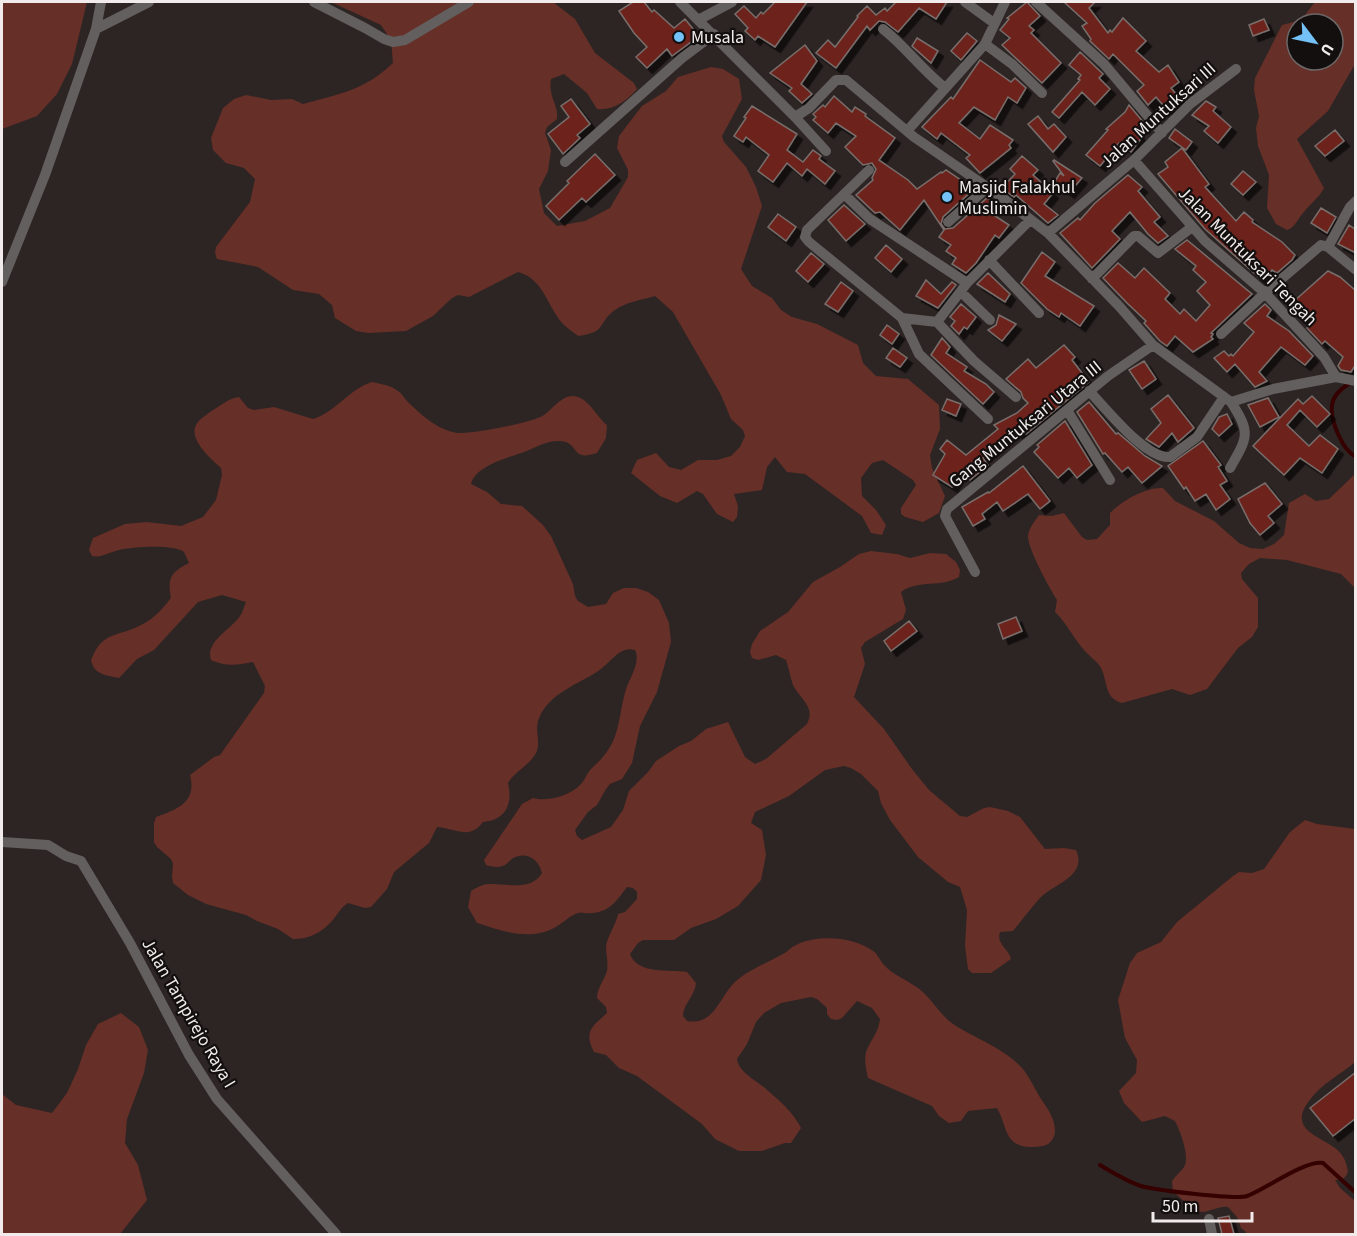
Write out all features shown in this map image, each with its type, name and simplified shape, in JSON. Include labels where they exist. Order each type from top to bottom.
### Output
[{"type":"street","points":[[2,282],[45,175],[96,29],[101,2]]},
{"type":"street","points":[[96,29],[149,2]]},
{"type":"street","points":[[314,2],[393,42],[405,40],[469,2]]},
{"type":"street","points":[[680,2],[714,34],[826,151]]},
{"type":"street","points":[[700,20],[732,2]]},
{"type":"street","points":[[965,2],[994,23]]},
{"type":"street","points":[[906,131],[985,44],[1005,2]]},
{"type":"street","points":[[1036,2],[1104,64],[1162,133]]},
{"type":"street","points":[[883,29],[925,72],[945,88]]},
{"type":"street","points":[[565,162],[674,65],[714,34]]},
{"type":"street","points":[[985,44],[1012,64],[1042,93]]},
{"type":"street","name":"Jalan Muntuksari III","points":[[1048,233],[1134,160],[1190,104],[1236,69]]},
{"type":"street","points":[[795,117],[809,108],[836,80],[842,78],[928,148],[988,187],[1048,233],[1119,306],[1153,345],[1228,400],[1242,419],[1246,437],[1243,447],[1230,468]]},
{"type":"street","name":"Jalan Muntuksari Tengah","points":[[1134,160],[1205,241],[1265,293],[1324,357],[1336,377]]},
{"type":"street","points":[[869,170],[807,230],[805,237],[902,318],[919,354],[988,419]]},
{"type":"street","points":[[948,222],[988,187]]},
{"type":"street","points":[[845,195],[870,219],[964,288],[990,320]]},
{"type":"street","points":[[1328,248],[1350,207],[1356,201]]},
{"type":"street","points":[[937,322],[989,260],[1030,220]]},
{"type":"street","points":[[1092,279],[1134,236],[1138,236],[1155,253],[1158,253],[1192,227]]},
{"type":"street","points":[[1221,334],[1321,246],[1328,248],[1356,270]]},
{"type":"street","points":[[989,260],[1039,313]]},
{"type":"street","points":[[902,318],[937,322],[974,361],[1016,397]]},
{"type":"street","name":"Gang Muntuksari Utara III","points":[[975,572],[945,516],[947,509],[1089,391],[1153,345]]},
{"type":"street","points":[[1089,391],[1142,445],[1164,457],[1170,457],[1197,437],[1228,400],[1336,377],[1356,381]]},
{"type":"street","points":[[1067,410],[1110,480]]},
{"type":"street","name":"Jalan Tampirejo Raya I","points":[[2,842],[48,845],[66,856],[81,861],[130,943],[189,1055],[217,1099],[336,1234]]},
{"type":"street","points":[[1209,1219],[1212,1234]]},
{"type":"shaded area","points":[[2,2],[87,2],[72,64],[57,94],[37,116],[2,129]]},
{"type":"shaded area","points":[[331,2],[553,2],[575,19],[595,53],[634,83],[637,89],[619,104],[597,109],[587,93],[564,74],[551,79],[550,86],[557,119],[547,127],[545,133],[551,150],[548,171],[539,189],[544,213],[557,226],[585,221],[610,208],[628,177],[628,170],[617,148],[619,136],[642,106],[666,91],[678,77],[711,67],[723,69],[739,79],[742,99],[722,136],[724,142],[746,167],[762,206],[741,269],[752,286],[772,298],[781,310],[792,317],[817,324],[858,345],[863,363],[876,376],[908,379],[939,405],[940,429],[930,455],[932,468],[945,496],[939,513],[923,522],[901,514],[901,508],[916,485],[913,480],[883,460],[872,463],[861,478],[862,496],[876,510],[886,525],[882,535],[871,533],[862,516],[805,474],[787,472],[775,457],[767,467],[762,490],[734,494],[738,506],[737,517],[733,522],[717,514],[703,494],[697,491],[677,503],[660,496],[631,473],[637,460],[656,453],[669,467],[681,470],[698,460],[717,460],[731,456],[740,447],[745,436],[743,430],[731,419],[721,395],[673,312],[655,296],[619,307],[609,315],[598,330],[578,336],[557,317],[539,286],[526,275],[518,272],[469,297],[458,295],[452,298],[433,316],[406,331],[368,333],[356,331],[335,318],[332,305],[319,294],[293,290],[258,267],[217,259],[216,247],[250,202],[255,179],[244,168],[226,163],[213,150],[211,138],[223,108],[234,99],[246,95],[271,100],[292,99],[303,104],[340,94],[362,85],[393,63],[391,40],[381,25]]},
{"type":"shaded area","points":[[1315,2],[1355,2],[1355,64],[1328,111],[1297,139],[1324,188],[1294,225],[1287,230],[1276,224],[1267,208],[1269,175],[1258,146],[1256,128],[1259,116],[1254,90],[1255,78],[1282,25],[1285,24],[1285,72],[1345,72],[1345,12],[1307,12]]},
{"type":"shaded area","points":[[372,382],[395,389],[425,417],[445,430],[453,432],[477,432],[529,421],[544,415],[564,399],[573,396],[586,402],[607,425],[606,438],[597,453],[583,455],[567,442],[550,442],[492,464],[479,472],[471,484],[487,492],[501,504],[522,506],[543,525],[551,536],[573,584],[578,601],[588,607],[606,604],[613,593],[624,588],[636,588],[648,592],[659,600],[669,623],[671,642],[657,692],[640,726],[632,763],[622,779],[610,784],[597,805],[588,812],[575,830],[577,836],[582,840],[611,827],[623,810],[629,791],[656,761],[691,741],[706,729],[728,722],[745,757],[755,764],[766,759],[807,724],[810,713],[793,685],[786,660],[776,655],[758,660],[752,658],[750,652],[760,631],[788,612],[813,582],[859,554],[871,551],[910,558],[930,553],[946,554],[956,562],[960,570],[959,577],[945,582],[915,586],[901,592],[906,610],[903,619],[865,642],[861,648],[865,664],[854,697],[884,729],[929,790],[960,816],[967,817],[990,807],[1008,811],[1020,817],[1045,849],[1076,850],[1078,859],[1074,873],[1040,898],[1013,931],[1000,932],[1001,943],[1011,959],[991,973],[972,973],[968,969],[965,946],[967,910],[960,887],[948,882],[918,857],[890,820],[881,803],[878,791],[861,774],[844,766],[825,770],[789,796],[755,812],[751,823],[762,830],[766,855],[761,880],[738,906],[716,919],[691,928],[674,940],[643,940],[630,954],[634,961],[647,968],[687,972],[696,983],[683,1016],[687,1021],[696,1021],[709,1015],[743,975],[803,942],[834,938],[865,946],[875,952],[892,972],[922,992],[949,1021],[996,1048],[1022,1068],[1052,1118],[1055,1133],[1050,1143],[1028,1147],[1014,1142],[1007,1133],[997,1108],[968,1111],[961,1121],[949,1123],[939,1116],[932,1106],[868,1078],[866,1052],[880,1019],[872,1008],[857,1001],[842,1018],[831,1019],[827,1014],[827,1008],[811,997],[781,1003],[764,1013],[756,1022],[747,1044],[737,1059],[744,1072],[781,1102],[801,1128],[791,1143],[762,1151],[739,1151],[715,1139],[702,1124],[637,1076],[619,1068],[606,1055],[594,1052],[591,1045],[589,1039],[591,1030],[607,1013],[606,1007],[597,998],[607,971],[607,942],[618,914],[625,912],[637,899],[637,892],[633,888],[627,887],[612,905],[604,910],[578,913],[545,932],[516,933],[477,923],[468,907],[471,891],[486,884],[525,885],[537,879],[542,873],[535,860],[523,855],[498,867],[486,865],[484,860],[522,804],[533,798],[551,798],[571,792],[581,784],[607,752],[616,733],[626,689],[636,664],[635,650],[625,650],[616,655],[601,669],[565,690],[549,703],[538,721],[536,753],[508,783],[508,804],[502,814],[491,821],[483,822],[473,831],[468,832],[437,827],[429,843],[394,872],[387,889],[371,907],[365,908],[348,903],[319,932],[304,938],[293,939],[278,929],[246,915],[206,904],[188,895],[173,883],[171,859],[154,842],[156,817],[184,803],[191,792],[190,775],[220,755],[264,693],[265,686],[253,662],[232,665],[211,660],[210,653],[215,641],[240,616],[246,602],[222,595],[198,602],[154,650],[137,659],[119,678],[101,674],[95,669],[91,660],[101,643],[155,616],[171,598],[172,576],[178,569],[189,563],[184,552],[179,549],[162,547],[125,549],[102,556],[92,556],[89,550],[93,538],[125,524],[147,522],[181,526],[203,517],[216,500],[222,475],[221,468],[197,441],[195,428],[203,417],[229,400],[239,397],[248,408],[254,410],[274,407],[313,419]]},
{"type":"shaded area","points":[[1355,474],[1355,588],[1341,574],[1287,560],[1260,558],[1249,564],[1241,573],[1242,579],[1258,598],[1258,627],[1252,637],[1238,648],[1207,689],[1190,695],[1172,689],[1122,703],[1116,701],[1107,689],[1099,665],[1080,645],[1055,612],[1057,600],[1029,543],[1029,531],[1039,515],[1052,516],[1064,513],[1082,537],[1087,540],[1097,539],[1110,525],[1110,513],[1121,504],[1141,492],[1163,488],[1175,501],[1214,521],[1239,543],[1250,548],[1263,549],[1274,544],[1284,535],[1289,503],[1305,494],[1316,501],[1329,499]]},
{"type":"shaded area","points":[[1305,820],[1317,824],[1355,829],[1355,1062],[1314,1095],[1303,1111],[1302,1118],[1308,1130],[1337,1150],[1344,1159],[1348,1169],[1347,1174],[1343,1179],[1335,1180],[1340,1188],[1355,1201],[1355,1234],[1246,1234],[1237,1217],[1228,1207],[1199,1211],[1173,1192],[1172,1181],[1184,1167],[1186,1160],[1175,1121],[1165,1116],[1142,1122],[1124,1103],[1119,1091],[1136,1073],[1137,1060],[1125,1038],[1118,1000],[1130,963],[1137,953],[1161,942],[1177,922],[1239,872],[1252,873],[1264,869],[1290,832]]},
{"type":"shaded area","points":[[121,1013],[139,1027],[148,1050],[144,1073],[127,1119],[125,1143],[138,1165],[147,1200],[120,1234],[2,1234],[2,1094],[16,1105],[52,1113],[67,1093],[86,1045],[98,1024]]},
{"type":"building","points":[[633,2],[644,2],[652,12],[654,10],[674,28],[685,19],[699,36],[672,56],[667,49],[647,68],[636,57],[647,47],[619,11]]},
{"type":"building","points":[[775,2],[807,2],[775,47],[758,36],[755,40],[745,31],[748,28],[735,14],[744,6],[756,18]]},
{"type":"building","points":[[896,2],[947,2],[936,19],[919,8],[898,32],[885,22],[879,21],[870,30],[867,26],[836,68],[816,53],[828,40],[835,47],[867,6],[876,15],[885,8],[887,11]]},
{"type":"building","points":[[1027,2],[1040,16],[1029,26],[1034,30],[1031,33],[1061,63],[1042,83],[1002,45],[1010,38],[1000,30],[1009,19],[1007,18]]},
{"type":"building","points":[[1064,2],[1095,2],[1089,8],[1108,33],[1110,30],[1112,32],[1123,18],[1146,41],[1136,51],[1159,72],[1168,65],[1179,82],[1171,88],[1182,101],[1170,113],[1156,97],[1148,105],[1137,91],[1144,85],[1113,54],[1109,59],[1090,41],[1091,39],[1082,26],[1087,23]]},
{"type":"building","points":[[1264,19],[1269,30],[1253,36],[1249,25]]},
{"type":"building","points":[[967,33],[977,41],[961,60],[951,51]]},
{"type":"building","points":[[917,38],[938,51],[931,63],[912,46]]},
{"type":"building","points":[[805,45],[817,61],[801,84],[812,94],[802,103],[789,91],[792,88],[770,73]]},
{"type":"building","points":[[1080,52],[1103,74],[1099,78],[1110,89],[1095,105],[1082,92],[1059,118],[1052,112],[1080,80],[1078,79],[1081,75],[1069,65]]},
{"type":"building","points":[[980,60],[1011,82],[1015,78],[1026,88],[1017,103],[1008,97],[995,120],[974,107],[959,123],[980,139],[990,125],[1013,140],[1009,145],[1011,148],[980,173],[966,158],[970,155],[941,133],[937,139],[922,127],[951,97],[953,99]]},
{"type":"building","points":[[834,96],[852,112],[855,107],[866,114],[865,116],[895,138],[879,160],[917,189],[946,170],[974,189],[943,217],[941,224],[945,229],[953,228],[987,198],[996,204],[989,212],[1009,225],[999,238],[995,235],[976,263],[966,273],[952,264],[956,258],[946,251],[951,245],[939,237],[944,230],[924,200],[900,230],[880,212],[875,213],[856,195],[873,180],[876,169],[872,163],[863,165],[845,147],[856,136],[836,123],[828,133],[813,120],[816,117],[813,114],[823,105],[825,107]]},
{"type":"building","points":[[571,99],[590,124],[577,135],[580,138],[563,154],[548,134],[569,117],[561,106]]},
{"type":"building","points":[[1206,101],[1216,107],[1213,111],[1231,127],[1218,143],[1204,131],[1209,126],[1192,115]]},
{"type":"building","points":[[1129,105],[1144,123],[1136,132],[1142,137],[1131,152],[1119,143],[1100,166],[1086,155]]},
{"type":"building","points":[[752,106],[797,134],[787,150],[803,162],[813,150],[821,156],[819,159],[835,171],[825,184],[807,169],[802,176],[787,163],[773,182],[758,171],[769,155],[746,137],[743,142],[734,136]]},
{"type":"building","points":[[1038,116],[1048,129],[1054,124],[1066,137],[1053,152],[1028,124]]},
{"type":"building","points":[[1175,129],[1192,142],[1186,150],[1169,138]]},
{"type":"building","points":[[1335,130],[1344,141],[1325,156],[1315,146]]},
{"type":"building","points":[[1182,148],[1209,184],[1205,187],[1236,221],[1244,212],[1253,220],[1252,222],[1282,242],[1295,255],[1277,273],[1272,270],[1263,281],[1205,229],[1158,174],[1168,167],[1165,162]]},
{"type":"building","points":[[595,154],[615,175],[586,202],[582,198],[559,220],[546,206],[569,183],[567,181]]},
{"type":"building","points":[[1022,156],[1038,170],[1033,175],[1053,193],[1044,204],[1058,215],[1048,223],[1016,195],[1014,197],[1002,188],[1015,174],[1010,169]]},
{"type":"building","points":[[1054,160],[1082,178],[1069,193],[1055,181],[1060,173],[1064,176]]},
{"type":"building","points":[[1243,171],[1256,182],[1243,195],[1231,184]]},
{"type":"building","points":[[1128,175],[1142,187],[1138,191],[1160,217],[1154,222],[1168,236],[1158,243],[1130,212],[1112,231],[1120,239],[1092,268],[1060,233],[1078,218],[1080,220],[1095,203]]},
{"type":"building","points":[[844,205],[865,224],[846,241],[828,220]]},
{"type":"building","points":[[1321,208],[1336,217],[1327,233],[1311,223]]},
{"type":"building","points":[[778,214],[796,227],[786,241],[768,227]]},
{"type":"building","points":[[1349,225],[1356,230],[1356,253],[1338,244]]},
{"type":"building","points":[[1187,240],[1252,294],[1211,333],[1213,339],[1193,352],[1175,336],[1167,346],[1160,341],[1144,323],[1146,321],[1103,278],[1118,263],[1135,278],[1144,268],[1170,293],[1165,299],[1180,314],[1184,309],[1196,321],[1210,305],[1197,291],[1206,282],[1193,270],[1196,266],[1175,249]]},
{"type":"building","points":[[886,245],[902,259],[891,272],[875,258]]},
{"type":"building","points":[[1042,252],[1055,262],[1045,276],[1094,306],[1080,326],[1061,313],[1059,317],[1047,309],[1021,283]]},
{"type":"building","points":[[811,253],[824,264],[808,282],[796,271]]},
{"type":"building","points":[[1328,271],[1340,277],[1356,291],[1356,364],[1351,372],[1341,370],[1338,366],[1343,357],[1325,341],[1322,344],[1307,328],[1312,323],[1293,302]]},
{"type":"building","points":[[988,273],[1010,294],[1005,302],[977,284]]},
{"type":"building","points":[[926,280],[941,294],[952,282],[956,285],[938,308],[916,296]]},
{"type":"building","points":[[841,282],[853,291],[838,312],[825,304]]},
{"type":"building","points":[[961,304],[976,317],[967,329],[964,327],[959,334],[951,326],[955,321],[950,317]]},
{"type":"building","points":[[1265,304],[1271,310],[1267,316],[1289,331],[1313,356],[1305,365],[1281,347],[1259,372],[1267,381],[1255,387],[1235,364],[1227,372],[1214,358],[1224,351],[1229,356],[1231,354],[1233,356],[1254,332],[1244,323]]},
{"type":"building","points":[[999,315],[1016,324],[1002,341],[988,330],[996,325]]},
{"type":"building","points":[[887,325],[899,334],[892,344],[880,335]]},
{"type":"building","points":[[942,338],[950,347],[946,353],[967,367],[964,371],[986,384],[994,392],[983,404],[931,355]]},
{"type":"building","points":[[1064,345],[1075,357],[1072,360],[1089,382],[1026,434],[1021,430],[1017,433],[1015,431],[983,458],[988,465],[970,480],[962,470],[952,487],[933,475],[945,454],[940,449],[947,440],[966,455],[998,429],[994,425],[1017,413],[1028,403],[1021,392],[1006,379],[1028,359],[1036,368]]},
{"type":"building","points":[[893,348],[907,358],[900,367],[886,358]]},
{"type":"building","points":[[1144,361],[1156,379],[1142,389],[1129,370]]},
{"type":"building","points":[[1168,395],[1194,428],[1178,442],[1172,433],[1159,447],[1146,439],[1161,423],[1151,409]]},
{"type":"building","points":[[1312,396],[1330,414],[1317,427],[1300,410],[1287,425],[1309,446],[1320,435],[1338,449],[1322,473],[1300,458],[1284,475],[1253,446],[1298,399],[1303,404]]},
{"type":"building","points":[[1268,398],[1279,417],[1260,427],[1248,405]]},
{"type":"building","points":[[947,399],[961,404],[956,416],[942,410]]},
{"type":"building","points":[[1089,402],[1116,434],[1118,433],[1145,456],[1162,466],[1142,483],[1128,467],[1122,472],[1105,453],[1103,454],[1077,412]]},
{"type":"building","points":[[1227,414],[1232,424],[1219,436],[1212,429],[1219,417]]},
{"type":"building","points":[[1065,421],[1092,465],[1077,478],[1069,468],[1058,478],[1034,452],[1039,447],[1037,445]]},
{"type":"building","points":[[1203,441],[1221,465],[1218,467],[1227,481],[1220,485],[1230,499],[1216,510],[1206,494],[1195,501],[1168,466]]},
{"type":"building","points":[[1023,466],[1050,501],[1040,509],[1028,494],[1003,511],[997,502],[982,514],[985,519],[973,526],[962,507],[989,493]]},
{"type":"building","points":[[1265,483],[1282,504],[1268,516],[1274,523],[1260,535],[1250,523],[1238,499]]},
{"type":"building","points":[[1016,617],[1022,631],[1003,639],[998,624]]},
{"type":"building","points":[[909,621],[917,631],[891,651],[884,641]]},
{"type":"building","points":[[1356,1072],[1356,1118],[1333,1136],[1310,1108]]},
{"type":"building","points":[[1229,1216],[1234,1234],[1222,1234],[1218,1218]]},
{"type":"waterway","points":[[1350,383],[1336,395],[1332,411],[1335,426],[1342,441],[1356,457]]},
{"type":"waterway","points":[[1100,1165],[1141,1186],[1195,1194],[1240,1197],[1247,1196],[1306,1166],[1323,1163],[1356,1193]]},
{"type":"place","name":"Musala","points":[[679,37]]},
{"type":"place","name":"Masjid Falakhul Muslimin","points":[[947,197]]}]
